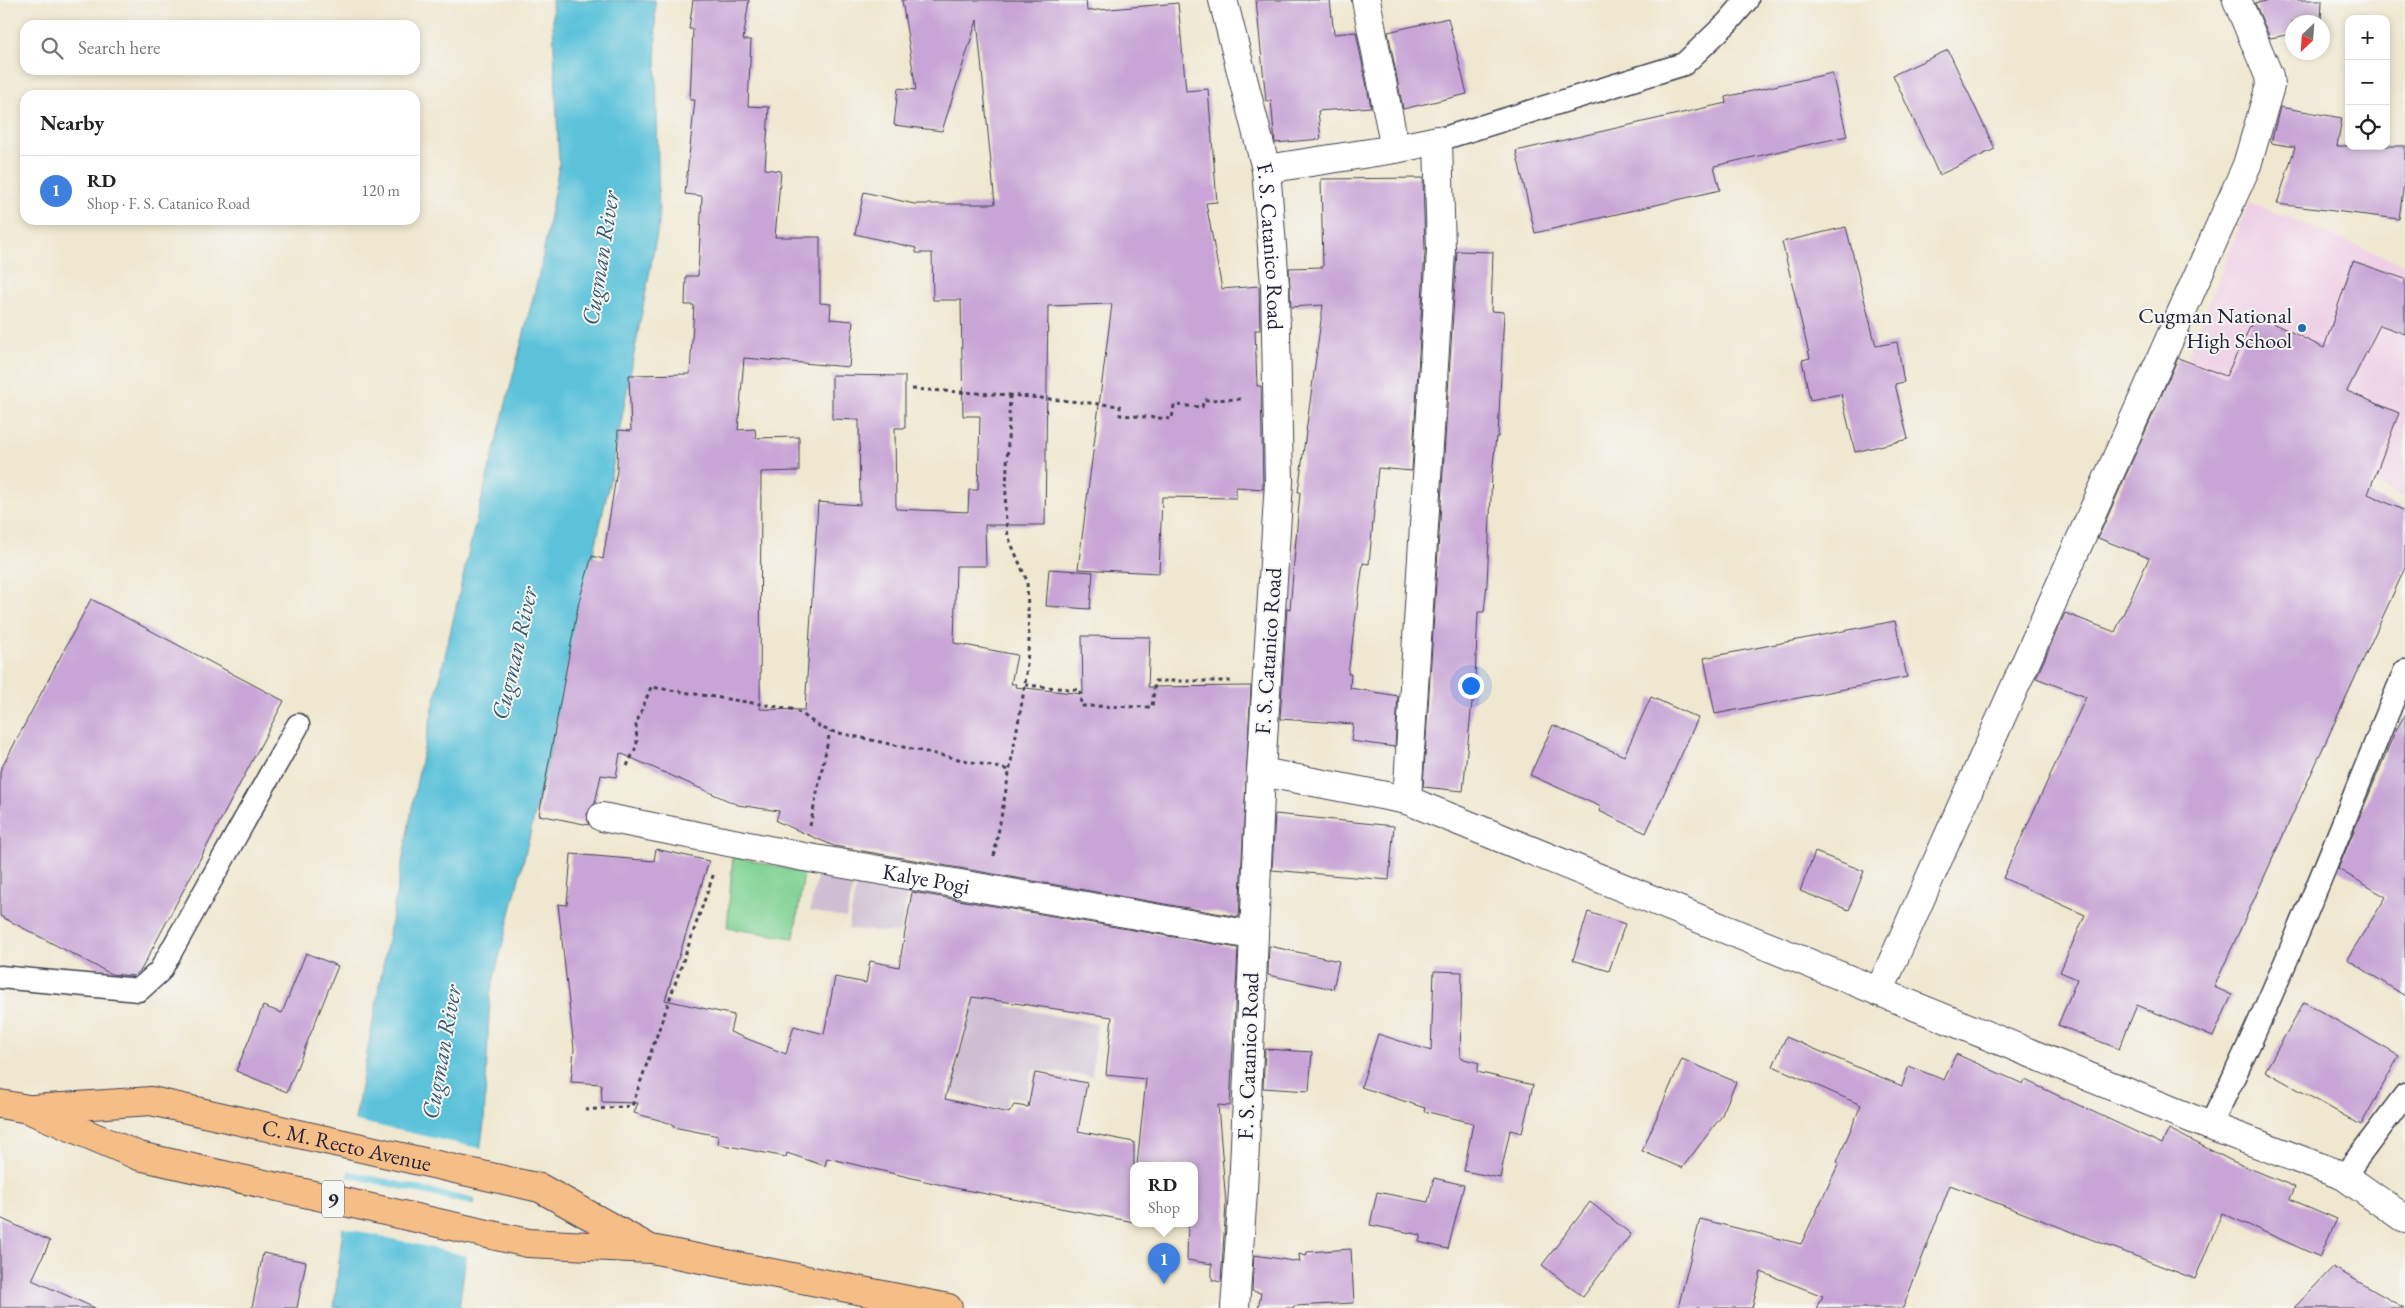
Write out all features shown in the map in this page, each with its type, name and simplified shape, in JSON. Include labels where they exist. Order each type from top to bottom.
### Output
[{"type":"highway","name":"C. M. Recto Avenue","points":[[28,1110],[151,1101],[540,1188],[651,1249]]},
{"type":"highway","name":"C. M. Recto Avenue","points":[[0,1104],[28,1110],[139,1156],[528,1243],[651,1249],[938,1307]]},
{"type":"street","name":"F. S. Catanico Road","points":[[1222,0],[1266,169],[1275,285],[1279,482],[1252,935],[1243,1191],[1235,1308]]},
{"type":"street","points":[[1366,0],[1395,149]]},
{"type":"street","points":[[1879,992],[2247,165],[2270,86],[2269,76],[2237,0]]},
{"type":"street","points":[[1266,169],[1395,149],[1438,140],[1441,251],[1407,800]]},
{"type":"street","points":[[1261,772],[1407,800],[2210,1126],[2344,1176],[2405,1219]]},
{"type":"street","name":"Kalye Pogi","points":[[602,817],[726,842],[1252,935]]},
{"type":"lane","points":[[1438,140],[1684,64],[1728,22],[1747,0]]},
{"type":"lane","points":[[2210,1126],[2229,1088],[2291,946],[2405,671]]},
{"type":"lane","points":[[0,977],[139,990],[160,970],[298,725]]},
{"type":"lane","points":[[2344,1176],[2405,1095]]},
{"type":"path","points":[[912,389],[1010,395],[1120,406],[1120,414],[1172,418],[1174,405],[1202,407],[1204,400],[1277,399]]},
{"type":"path","points":[[989,889],[1025,686],[1029,641],[1027,581],[1008,536],[1005,512],[1010,395]]},
{"type":"path","points":[[1025,686],[1080,690],[1081,706],[1152,707],[1155,681],[1266,681]]},
{"type":"path","points":[[627,766],[637,744],[636,724],[651,687],[791,709],[804,714],[814,724],[830,731],[1010,770]]},
{"type":"path","points":[[804,856],[830,731]]},
{"type":"path","points":[[585,1110],[632,1106],[726,842]]},
{"type":"shaded area","name":"Cugman National High School","points":[[2249,202],[2405,265],[2405,498],[2174,391]]},
{"type":"shaded area","points":[[819,867],[855,875],[846,918],[810,911]]},
{"type":"shaded area","points":[[859,873],[909,883],[900,933],[848,929]]},
{"type":"shaded area","points":[[1010,968],[1007,1006],[1097,1024],[1092,1076],[1033,1070],[1025,1100],[1009,1096],[1004,1111],[950,1093],[980,972]]},
{"type":"green space","points":[[733,856],[804,873],[794,938],[727,928]]},
{"type":"water","name":"Cugman River","points":[[552,0],[655,0],[659,223],[611,475],[550,754],[490,994],[484,1122],[459,1308],[334,1308],[355,1119],[419,770],[472,537],[541,266],[559,165]]},
{"type":"pier","points":[[352,1120],[483,1149],[476,1199],[347,1170]]},
{"type":"pier","points":[[346,1177],[475,1206],[468,1256],[340,1227]]},
{"type":"building","points":[[693,0],[749,0],[743,40],[751,40],[748,106],[769,107],[765,169],[781,171],[775,237],[820,237],[820,303],[831,304],[830,319],[853,321],[849,367],[744,358],[738,430],[755,429],[756,438],[799,437],[799,471],[761,472],[760,709],[805,710],[818,502],[860,505],[859,420],[832,419],[832,375],[905,376],[905,428],[895,428],[896,509],[968,512],[969,490],[978,490],[980,416],[963,416],[961,300],[933,300],[932,253],[916,253],[916,248],[855,234],[864,192],[914,204],[995,204],[977,20],[942,131],[894,125],[898,88],[916,90],[902,0],[1086,0],[1087,11],[1178,3],[1186,91],[1208,89],[1217,202],[1206,203],[1222,289],[1259,286],[1260,330],[1255,330],[1257,386],[1261,386],[1263,489],[1236,487],[1236,498],[1162,497],[1159,573],[1078,569],[1112,304],[1048,306],[1045,525],[985,525],[986,566],[956,566],[954,643],[1017,655],[1011,684],[1016,684],[1015,687],[1083,694],[1082,636],[1150,637],[1148,687],[1251,686],[1239,917],[834,846],[776,821],[779,811],[738,805],[620,753],[616,777],[601,775],[595,803],[587,814],[589,825],[539,815],[579,601],[592,556],[603,559],[617,470],[618,430],[631,431],[629,375],[690,374],[694,305],[685,305],[686,276],[698,276],[702,196],[685,194],[695,100],[690,100],[693,29],[689,29]]},
{"type":"building","points":[[1256,0],[1330,0],[1334,34],[1356,32],[1371,107],[1318,111],[1321,139],[1275,143],[1271,100],[1266,101]]},
{"type":"building","points":[[2273,0],[2322,0],[2321,15],[2285,15],[2285,35],[2270,38],[2255,3]]},
{"type":"building","points":[[1448,18],[1467,94],[1403,109],[1388,32]]},
{"type":"building","points":[[1948,50],[1995,149],[1939,175],[1893,75]]},
{"type":"building","points":[[1832,73],[1847,136],[1714,166],[1720,190],[1535,233],[1516,151],[1726,103],[1725,97]]},
{"type":"building","points":[[2280,107],[2342,118],[2337,146],[2345,146],[2345,150],[2390,150],[2390,146],[2405,146],[2405,175],[2399,219],[2277,204],[2295,147],[2271,143]]},
{"type":"building","points":[[1423,178],[1425,251],[1412,471],[1378,468],[1369,564],[1363,563],[1348,674],[1351,674],[1350,688],[1398,696],[1395,747],[1351,741],[1353,724],[1280,719],[1287,608],[1290,609],[1300,492],[1298,492],[1323,305],[1291,307],[1289,268],[1323,267],[1321,179]]},
{"type":"building","points":[[1846,227],[1876,346],[1897,342],[1904,382],[1895,384],[1908,439],[1855,452],[1841,394],[1810,400],[1802,360],[1810,358],[1782,242]]},
{"type":"building","points":[[1457,251],[1493,252],[1491,311],[1504,312],[1498,437],[1496,437],[1492,474],[1487,583],[1484,612],[1478,612],[1474,702],[1472,702],[1463,791],[1423,787]]},
{"type":"building","points":[[2353,261],[2405,279],[2405,334],[2380,325],[2347,391],[2399,413],[2368,494],[2405,511],[2405,568],[2214,987],[2232,995],[2213,1037],[2137,1005],[2119,1049],[2058,1025],[2077,979],[2060,972],[2085,915],[2003,878],[2086,697],[2036,678],[2065,613],[2115,632],[2149,558],[2098,538],[2178,358],[2226,376],[2256,315],[2324,348]]},
{"type":"building","points":[[1049,569],[1093,572],[1090,609],[1046,606]]},
{"type":"building","points":[[91,599],[284,701],[141,970],[134,976],[111,974],[0,916],[0,771]]},
{"type":"building","points":[[1895,621],[1907,677],[1715,714],[1704,658]]},
{"type":"building","points":[[1651,697],[1698,718],[1646,833],[1599,811],[1601,807],[1530,775],[1553,725],[1624,756]]},
{"type":"building","points":[[2405,714],[2405,996],[2347,959],[2386,897],[2338,869],[2394,734]]},
{"type":"building","points":[[1275,814],[1394,826],[1389,880],[1272,870]]},
{"type":"building","points":[[656,849],[709,861],[665,1000],[734,1015],[730,1032],[786,1054],[794,1026],[824,1034],[835,977],[866,983],[870,961],[899,967],[912,892],[1238,948],[1230,1106],[1218,1105],[1226,1204],[1221,1282],[1212,1280],[1212,1264],[1187,1260],[1188,1227],[1198,1227],[1198,1162],[1137,1162],[1146,1079],[1106,1075],[1112,1017],[972,997],[945,1099],[1009,1113],[1014,1105],[1028,1107],[1035,1073],[1087,1083],[1078,1131],[1134,1142],[1134,1162],[1130,1162],[1130,1221],[955,1188],[827,1158],[825,1166],[787,1153],[786,1157],[718,1144],[719,1136],[673,1127],[673,1124],[634,1113],[638,1103],[602,1102],[601,1084],[571,1082],[574,1049],[558,904],[567,905],[571,854],[654,861]]},
{"type":"building","points":[[1815,852],[1864,871],[1849,910],[1800,891]]},
{"type":"building","points":[[1588,912],[1625,924],[1609,971],[1573,960]]},
{"type":"building","points":[[1269,946],[1339,961],[1333,989],[1268,975]]},
{"type":"building","points":[[306,953],[338,966],[287,1092],[236,1071],[263,1006],[282,1013]]},
{"type":"building","points":[[1434,971],[1462,972],[1460,1058],[1479,1063],[1477,1072],[1533,1085],[1522,1133],[1510,1130],[1500,1178],[1464,1171],[1473,1123],[1424,1111],[1425,1108],[1361,1087],[1378,1034],[1431,1051]]},
{"type":"building","points":[[2304,1002],[2399,1056],[2361,1125],[2265,1071]]},
{"type":"building","points":[[1786,1037],[1902,1086],[1909,1066],[1944,1080],[1956,1054],[2023,1084],[2025,1080],[2162,1144],[2169,1129],[2232,1161],[2295,1187],[2290,1199],[2337,1219],[2320,1257],[2222,1213],[2195,1279],[1950,1185],[1903,1308],[1816,1308],[1823,1296],[1761,1272],[1752,1308],[1678,1308],[1700,1219],[1801,1244],[1839,1163],[1837,1162],[1861,1105],[1773,1066]]},
{"type":"building","points":[[1265,1049],[1312,1052],[1309,1091],[1263,1088]]},
{"type":"building","points":[[1682,1059],[1736,1082],[1721,1117],[1682,1168],[1642,1151]]},
{"type":"building","points":[[1434,1178],[1464,1185],[1448,1249],[1419,1242],[1421,1235],[1370,1225],[1377,1192],[1428,1202]]},
{"type":"building","points":[[1590,1202],[1631,1234],[1583,1297],[1542,1265]]},
{"type":"building","points":[[0,1218],[50,1241],[32,1280],[95,1308],[0,1308]]},
{"type":"building","points":[[1351,1249],[1354,1303],[1294,1306],[1293,1308],[1258,1308],[1261,1293],[1252,1291],[1254,1255],[1300,1262],[1299,1254],[1306,1256],[1307,1252]]},
{"type":"building","points":[[263,1253],[306,1262],[297,1308],[252,1308]]},
{"type":"building","points":[[2333,1267],[2404,1308],[2294,1308]]},
{"type":"place","name":"Cugman National High School","points":[[2302,328]]},
{"type":"place","name":"RD","points":[[1164,1284]]}]
